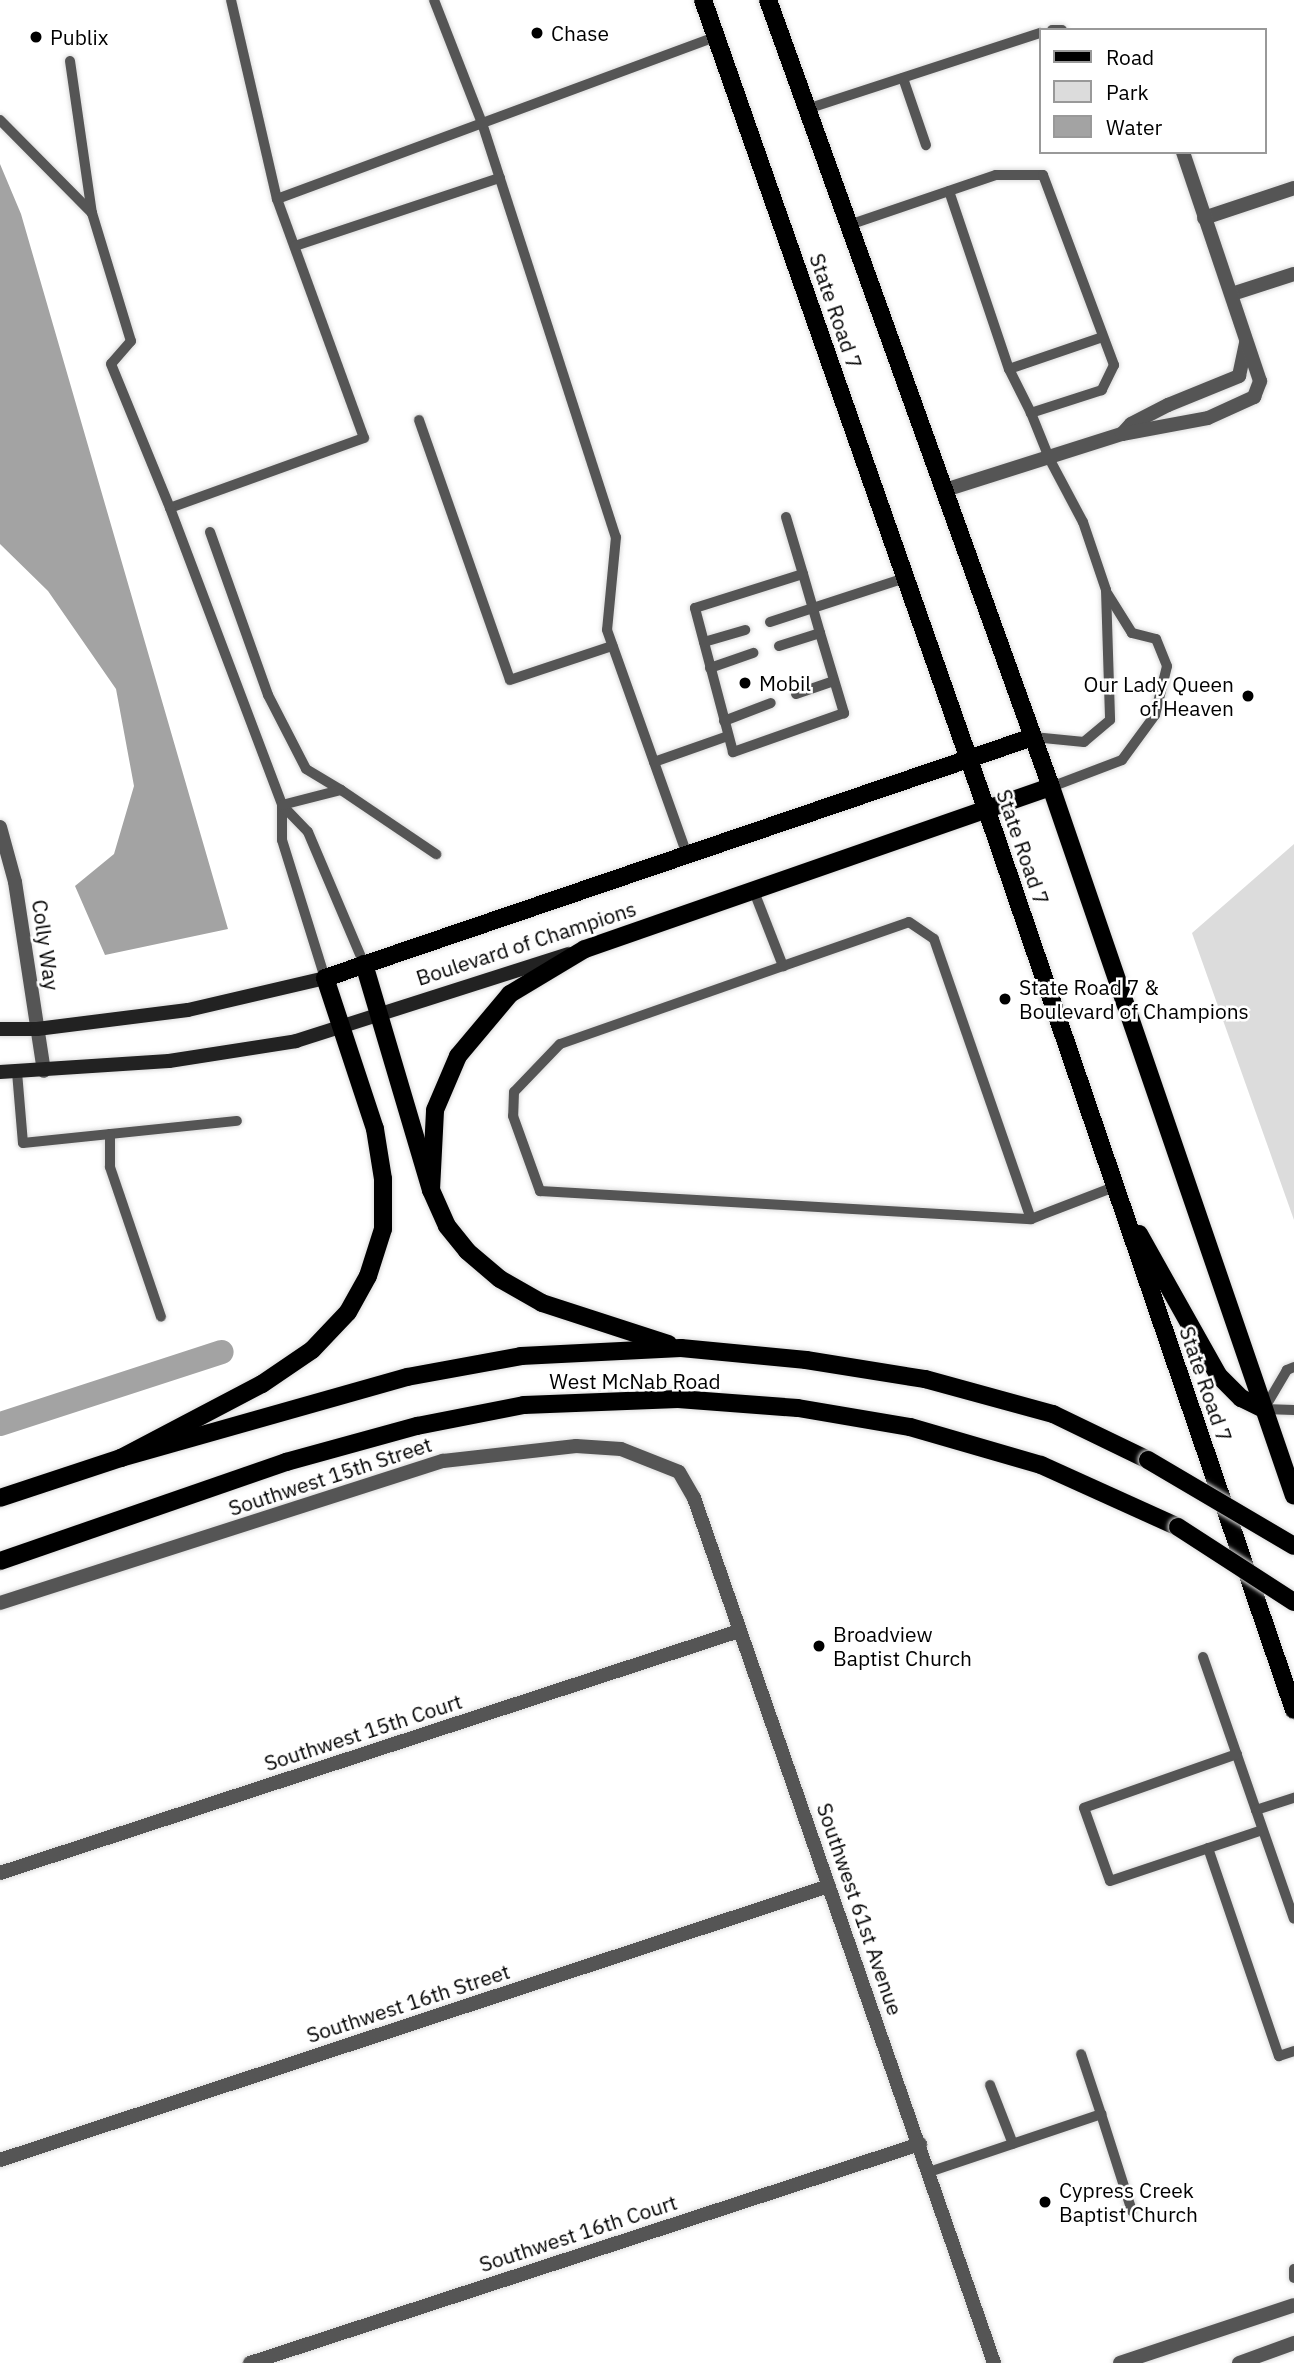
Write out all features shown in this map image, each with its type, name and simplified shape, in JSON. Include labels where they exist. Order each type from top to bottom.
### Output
[{"type":"main road","name":"State Road 7","points":[[703,0],[986,808],[1294,1710]]},
{"type":"main road","name":"State Road 7","points":[[768,0],[1034,737],[1294,1496]]},
{"type":"main road","name":"Boulevard of Champions","points":[[325,978],[688,857],[1034,737]]},
{"type":"main road","name":"Boulevard of Champions","points":[[585,949],[986,808],[1051,788]]},
{"type":"main road","points":[[430,1189],[435,1110],[458,1056],[510,994],[585,949]]},
{"type":"main road","points":[[364,964],[381,1014],[430,1189],[446,1226],[467,1251],[500,1279],[581,1318],[681,1348]]},
{"type":"main road","points":[[121,1458],[262,1384],[312,1350],[348,1312],[368,1276],[383,1229],[383,1179],[374,1129],[325,978]]},
{"type":"main road","points":[[1115,1191],[1218,1375],[1241,1398],[1264,1409]]},
{"type":"main road","name":"West McNab Road","points":[[0,1498],[121,1458],[407,1377],[521,1356],[681,1348],[806,1360],[925,1379],[1052,1414],[1148,1460],[1294,1546]]},
{"type":"main road","name":"West McNab Road","points":[[0,1561],[286,1462],[417,1426],[524,1405],[678,1399],[798,1408],[910,1427],[1041,1465],[1178,1527],[1294,1602]]},
{"type":"street","points":[[944,490],[1050,460],[1122,434],[1208,418],[1254,397],[1260,381],[1184,154]]},
{"type":"street","points":[[1204,218],[1294,188]]},
{"type":"street","points":[[1231,294],[1294,274]]},
{"type":"street","points":[[1122,434],[1131,424],[1168,405],[1239,376],[1246,342]]},
{"type":"street","name":"Colly Way","points":[[0,827],[15,882],[44,1071]]},
{"type":"street","points":[[0,883],[15,882]]},
{"type":"street","name":"Boulevard of Champions","points":[[0,1072],[169,1061],[296,1041],[585,949]]},
{"type":"street","name":"Boulevard of Champions","points":[[0,1029],[37,1029],[188,1010],[325,978]]},
{"type":"street","name":"Southwest 15th Street","points":[[0,1603],[443,1461],[576,1446],[621,1448],[679,1472]]},
{"type":"street","name":"Southwest 61st Avenue","points":[[679,1472],[694,1499],[994,2363]]},
{"type":"street","name":"Southwest 15th Court","points":[[0,1873],[739,1631]]},
{"type":"street","name":"Southwest 16th Street","points":[[0,2160],[830,1886]]},
{"type":"street","name":"Southwest 16th Court","points":[[250,2363],[920,2144]]},
{"type":"street","points":[[1120,2363],[1294,2305]]},
{"type":"street","points":[[1239,2363],[1294,2343]]},
{"type":"lane","points":[[170,508],[364,438],[278,199],[231,0]]},
{"type":"lane","points":[[434,0],[482,123],[616,537],[607,630],[688,857]]},
{"type":"lane","points":[[807,110],[1038,34]]},
{"type":"lane","points":[[278,199],[716,37]]},
{"type":"lane","points":[[70,61],[92,213],[131,341],[111,364],[170,508],[282,805],[282,840],[325,978]]},
{"type":"lane","points":[[903,78],[926,145]]},
{"type":"lane","points":[[0,120],[92,213]]},
{"type":"lane","points":[[849,225],[996,175],[1043,175],[1114,365],[1102,390],[1031,413]]},
{"type":"lane","points":[[295,246],[500,178]]},
{"type":"lane","points":[[949,191],[1009,369],[1050,460],[1083,522],[1105,590],[1132,633],[1156,639],[1167,666],[1155,715],[1122,760],[1051,788]]},
{"type":"lane","points":[[1009,369],[1103,337]]},
{"type":"lane","points":[[419,420],[510,680],[612,646]]},
{"type":"lane","points":[[786,517],[803,574],[813,608],[834,681],[844,713],[733,752],[695,608],[803,574]]},
{"type":"lane","points":[[211,532],[274,707],[306,769],[436,854]]},
{"type":"lane","points":[[770,622],[905,578]]},
{"type":"lane","points":[[1034,737],[1084,742],[1110,720],[1105,590]]},
{"type":"lane","points":[[704,642],[745,630]]},
{"type":"lane","points":[[779,646],[820,633]]},
{"type":"lane","points":[[710,668],[753,653]]},
{"type":"lane","points":[[796,694],[834,681]]},
{"type":"lane","points":[[723,721],[771,703]]},
{"type":"lane","points":[[654,762],[728,736]]},
{"type":"lane","points":[[282,805],[341,790]]},
{"type":"lane","points":[[282,805],[308,832],[364,964]]},
{"type":"lane","points":[[753,889],[783,966]]},
{"type":"lane","points":[[1031,1219],[934,939],[909,922],[560,1044],[514,1092],[513,1116],[540,1191],[1031,1219],[1115,1191]]},
{"type":"lane","points":[[17,1072],[23,1143],[237,1121]]},
{"type":"lane","points":[[110,1134],[110,1167],[161,1317]]},
{"type":"lane","points":[[1294,1367],[1287,1370],[1264,1409],[1294,1410]]},
{"type":"lane","points":[[1203,1657],[1294,1919]]},
{"type":"lane","points":[[1237,1754],[1084,1808],[1110,1881],[1262,1830]]},
{"type":"lane","points":[[1256,1810],[1294,1798]]},
{"type":"lane","points":[[1208,1848],[1279,2056],[1294,2051]]},
{"type":"lane","points":[[1081,2054],[1132,2211]]},
{"type":"lane","points":[[990,2085],[1013,2144]]},
{"type":"lane","points":[[929,2172],[1101,2115]]},
{"type":"lane","points":[[1294,2269],[1294,2278]]},
{"type":"green space","points":[[1294,844],[1294,1220],[1192,933]]},
{"type":"water","points":[[0,164],[21,214],[228,929],[105,955],[75,886],[114,854],[134,786],[116,689],[48,591],[0,544]]},
{"type":"waterway","points":[[0,1424],[222,1352]]},
{"type":"place","name":"Chase","points":[[537,33]]},
{"type":"place","name":"Publix","points":[[36,37]]},
{"type":"place","name":"Mobil","points":[[745,683]]},
{"type":"place","name":"Our Lady Queen of Heaven","points":[[1248,696]]},
{"type":"place","name":"State Road 7 & Boulevard of Champions","points":[[1005,999]]},
{"type":"place","name":"Broadview Baptist Church","points":[[819,1646]]},
{"type":"place","name":"Cypress Creek Baptist Church","points":[[1045,2202]]}]
